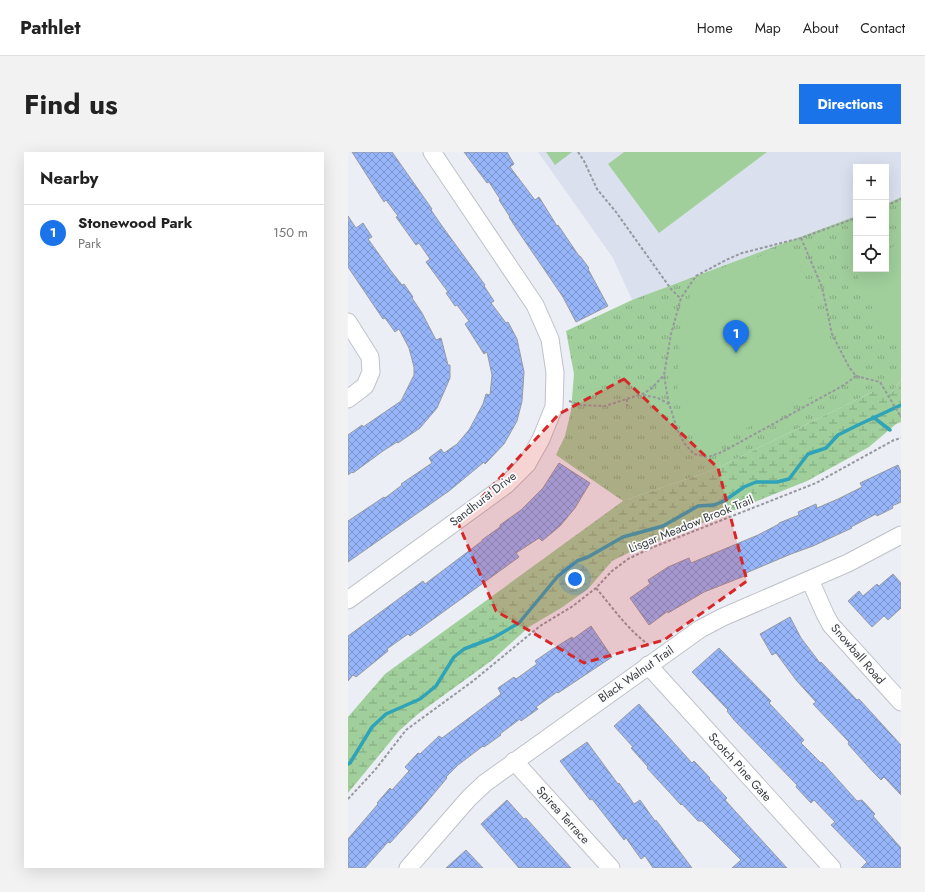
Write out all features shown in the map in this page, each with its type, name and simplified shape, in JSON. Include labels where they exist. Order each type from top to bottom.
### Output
[{"type":"street","name":"Sandhurst Drive","points":[[348,600],[506,485],[527,464],[541,439],[554,408],[555,362],[550,338],[535,306],[432,152]]},
{"type":"street","points":[[348,322],[370,357],[372,372],[365,386],[348,399]]},
{"type":"street","name":"Black Walnut Trail","points":[[408,868],[469,798],[485,783],[700,629],[722,617],[848,563],[901,535]]},
{"type":"street","name":"Snowball Road","points":[[810,580],[831,625],[901,702]]},
{"type":"street","name":"Scotch Pine Gate","points":[[648,665],[832,868]]},
{"type":"street","name":"Spirea Terrace","points":[[514,761],[611,868]]},
{"type":"path","points":[[578,152],[584,160],[597,189],[616,212],[671,289],[681,298]]},
{"type":"path","points":[[889,205],[901,199]]},
{"type":"path","points":[[853,219],[801,238],[742,253],[696,276],[681,298],[670,334],[664,375],[669,404],[677,429],[684,443],[694,454],[708,457],[736,445],[844,385],[856,376]]},
{"type":"path","points":[[801,238],[822,287],[832,334],[849,367],[856,376],[880,382],[901,417]]},
{"type":"path","points":[[554,397],[580,405],[605,406],[642,394],[651,389],[664,375]]},
{"type":"path","points":[[642,394],[658,398],[669,404]]},
{"type":"path","points":[[626,399],[627,406]]},
{"type":"path","name":"Lisgar Meadow Brook Trail","points":[[348,799],[375,770],[406,730],[473,681],[540,626],[573,606],[596,588],[612,570],[628,559],[651,548],[816,484],[894,440],[901,438]]},
{"type":"path","points":[[596,588],[621,619],[637,636],[649,645]]},
{"type":"highlighted area","points":[[624,379],[718,468],[747,581],[664,640],[584,663],[496,611],[458,523],[559,414]]},
{"type":"shaded area","points":[[538,152],[901,152],[901,197],[889,203],[889,164],[853,164],[853,217],[632,300],[613,258]]},
{"type":"green space","points":[[546,152],[572,152],[555,165]]},
{"type":"green space","points":[[624,152],[767,152],[659,233],[608,164]]},
{"type":"green space","points":[[901,197],[901,380],[892,392],[872,392],[716,469],[623,501],[556,455],[565,436],[571,411],[574,374],[566,331],[632,300],[853,217],[853,272],[889,272],[889,203]]},
{"type":"green space","points":[[901,243],[901,331],[887,337],[856,272],[889,272],[889,249]]},
{"type":"green space","points":[[792,247],[826,331],[848,367],[846,380],[699,451],[677,397],[680,329],[693,286],[721,268]]},
{"type":"green space","points":[[901,380],[901,422],[896,424],[869,447],[807,481],[628,553],[612,561],[588,589],[561,608],[529,627],[491,661],[418,714],[399,731],[348,793],[348,717],[385,674],[623,501],[716,469],[872,392],[892,392]]},
{"type":"building","points":[[352,152],[392,152],[432,209],[431,210],[442,226],[485,285],[484,286],[494,301],[491,303],[506,323],[508,322],[517,339],[524,372],[522,401],[517,421],[504,444],[485,464],[484,462],[449,491],[348,562],[348,521],[384,497],[385,498],[402,485],[401,484],[432,463],[429,458],[441,449],[444,453],[457,444],[469,430],[483,404],[486,394],[490,395],[492,375],[487,352],[484,354],[465,324],[469,321],[457,305],[455,306],[446,293],[448,292],[426,262],[430,259],[419,243],[416,245],[396,217],[398,216],[386,200],[384,202]]},
{"type":"building","points":[[464,152],[507,152],[514,164],[510,167],[535,200],[539,197],[557,226],[558,225],[589,268],[588,269],[608,306],[576,322],[563,297],[518,231],[489,182],[487,183]]},
{"type":"building","points":[[348,216],[356,228],[363,223],[372,237],[368,239],[391,271],[402,285],[404,284],[413,297],[412,298],[422,313],[436,340],[441,338],[448,365],[450,365],[450,378],[437,408],[420,428],[348,475],[348,435],[362,425],[363,427],[401,401],[414,375],[414,367],[409,348],[399,329],[395,332],[385,318],[383,319],[348,267]]},
{"type":"building","points":[[559,463],[590,483],[575,508],[560,526],[542,541],[539,538],[516,553],[519,557],[410,636],[408,634],[387,649],[388,651],[356,677],[353,675],[348,681],[348,636],[423,581],[425,584],[521,510],[543,488]]},
{"type":"building","points":[[898,465],[901,472],[901,502],[877,516],[876,514],[851,527],[852,528],[813,546],[704,592],[668,613],[668,611],[649,625],[630,598],[650,584],[648,580],[668,567],[689,558],[691,563],[758,535],[779,523],[799,515],[798,512],[816,504],[817,508],[862,487],[860,483]]},
{"type":"building","points":[[893,574],[901,583],[901,608],[888,620],[884,616],[872,627],[848,601],[859,591],[863,596],[877,584],[879,586]]},
{"type":"building","points":[[790,617],[801,638],[820,663],[821,662],[857,700],[859,699],[901,745],[901,795],[884,777],[881,780],[873,772],[848,744],[849,742],[813,704],[816,702],[796,680],[776,653],[772,655],[760,634]]},
{"type":"building","points":[[591,626],[612,657],[558,693],[557,692],[536,707],[538,709],[521,721],[520,719],[500,734],[501,735],[484,747],[483,746],[458,765],[446,777],[447,778],[420,810],[390,843],[388,842],[365,868],[348,868],[348,839],[390,788],[392,790],[409,771],[405,767],[418,753],[420,754],[439,736],[442,738],[501,694],[498,688],[514,677],[516,679],[537,664],[535,661],[572,637],[573,639]]},
{"type":"building","points":[[719,648],[771,701],[769,703],[804,740],[801,743],[821,763],[822,762],[857,801],[862,800],[875,814],[873,816],[901,848],[901,868],[861,868],[867,862],[831,825],[835,822],[814,800],[811,803],[796,787],[797,785],[734,720],[727,711],[728,710],[692,672]]},
{"type":"building","points":[[639,704],[692,763],[694,761],[710,778],[709,779],[727,798],[725,800],[787,868],[732,868],[741,860],[702,821],[698,821],[682,804],[681,805],[647,768],[648,767],[631,748],[633,747],[614,726]]},
{"type":"building","points":[[587,742],[634,804],[640,800],[692,868],[653,868],[645,856],[641,859],[626,838],[624,840],[592,799],[590,800],[560,761]]},
{"type":"building","points":[[507,800],[524,819],[526,818],[571,868],[519,868],[481,824]]},
{"type":"building","points":[[466,850],[483,868],[446,868]]},
{"type":"waterway","points":[[348,764],[372,727],[386,714],[420,699],[436,686],[454,657],[464,649],[493,638],[519,623],[558,576],[577,561],[588,557],[623,537],[663,526],[698,506],[714,505],[724,501],[744,487],[756,482],[777,482],[789,479],[808,454],[826,448],[838,435],[901,405]]},
{"type":"waterway","points":[[873,417],[890,430]]},
{"type":"place","name":"Stonewood Park","points":[[736,353]]}]
